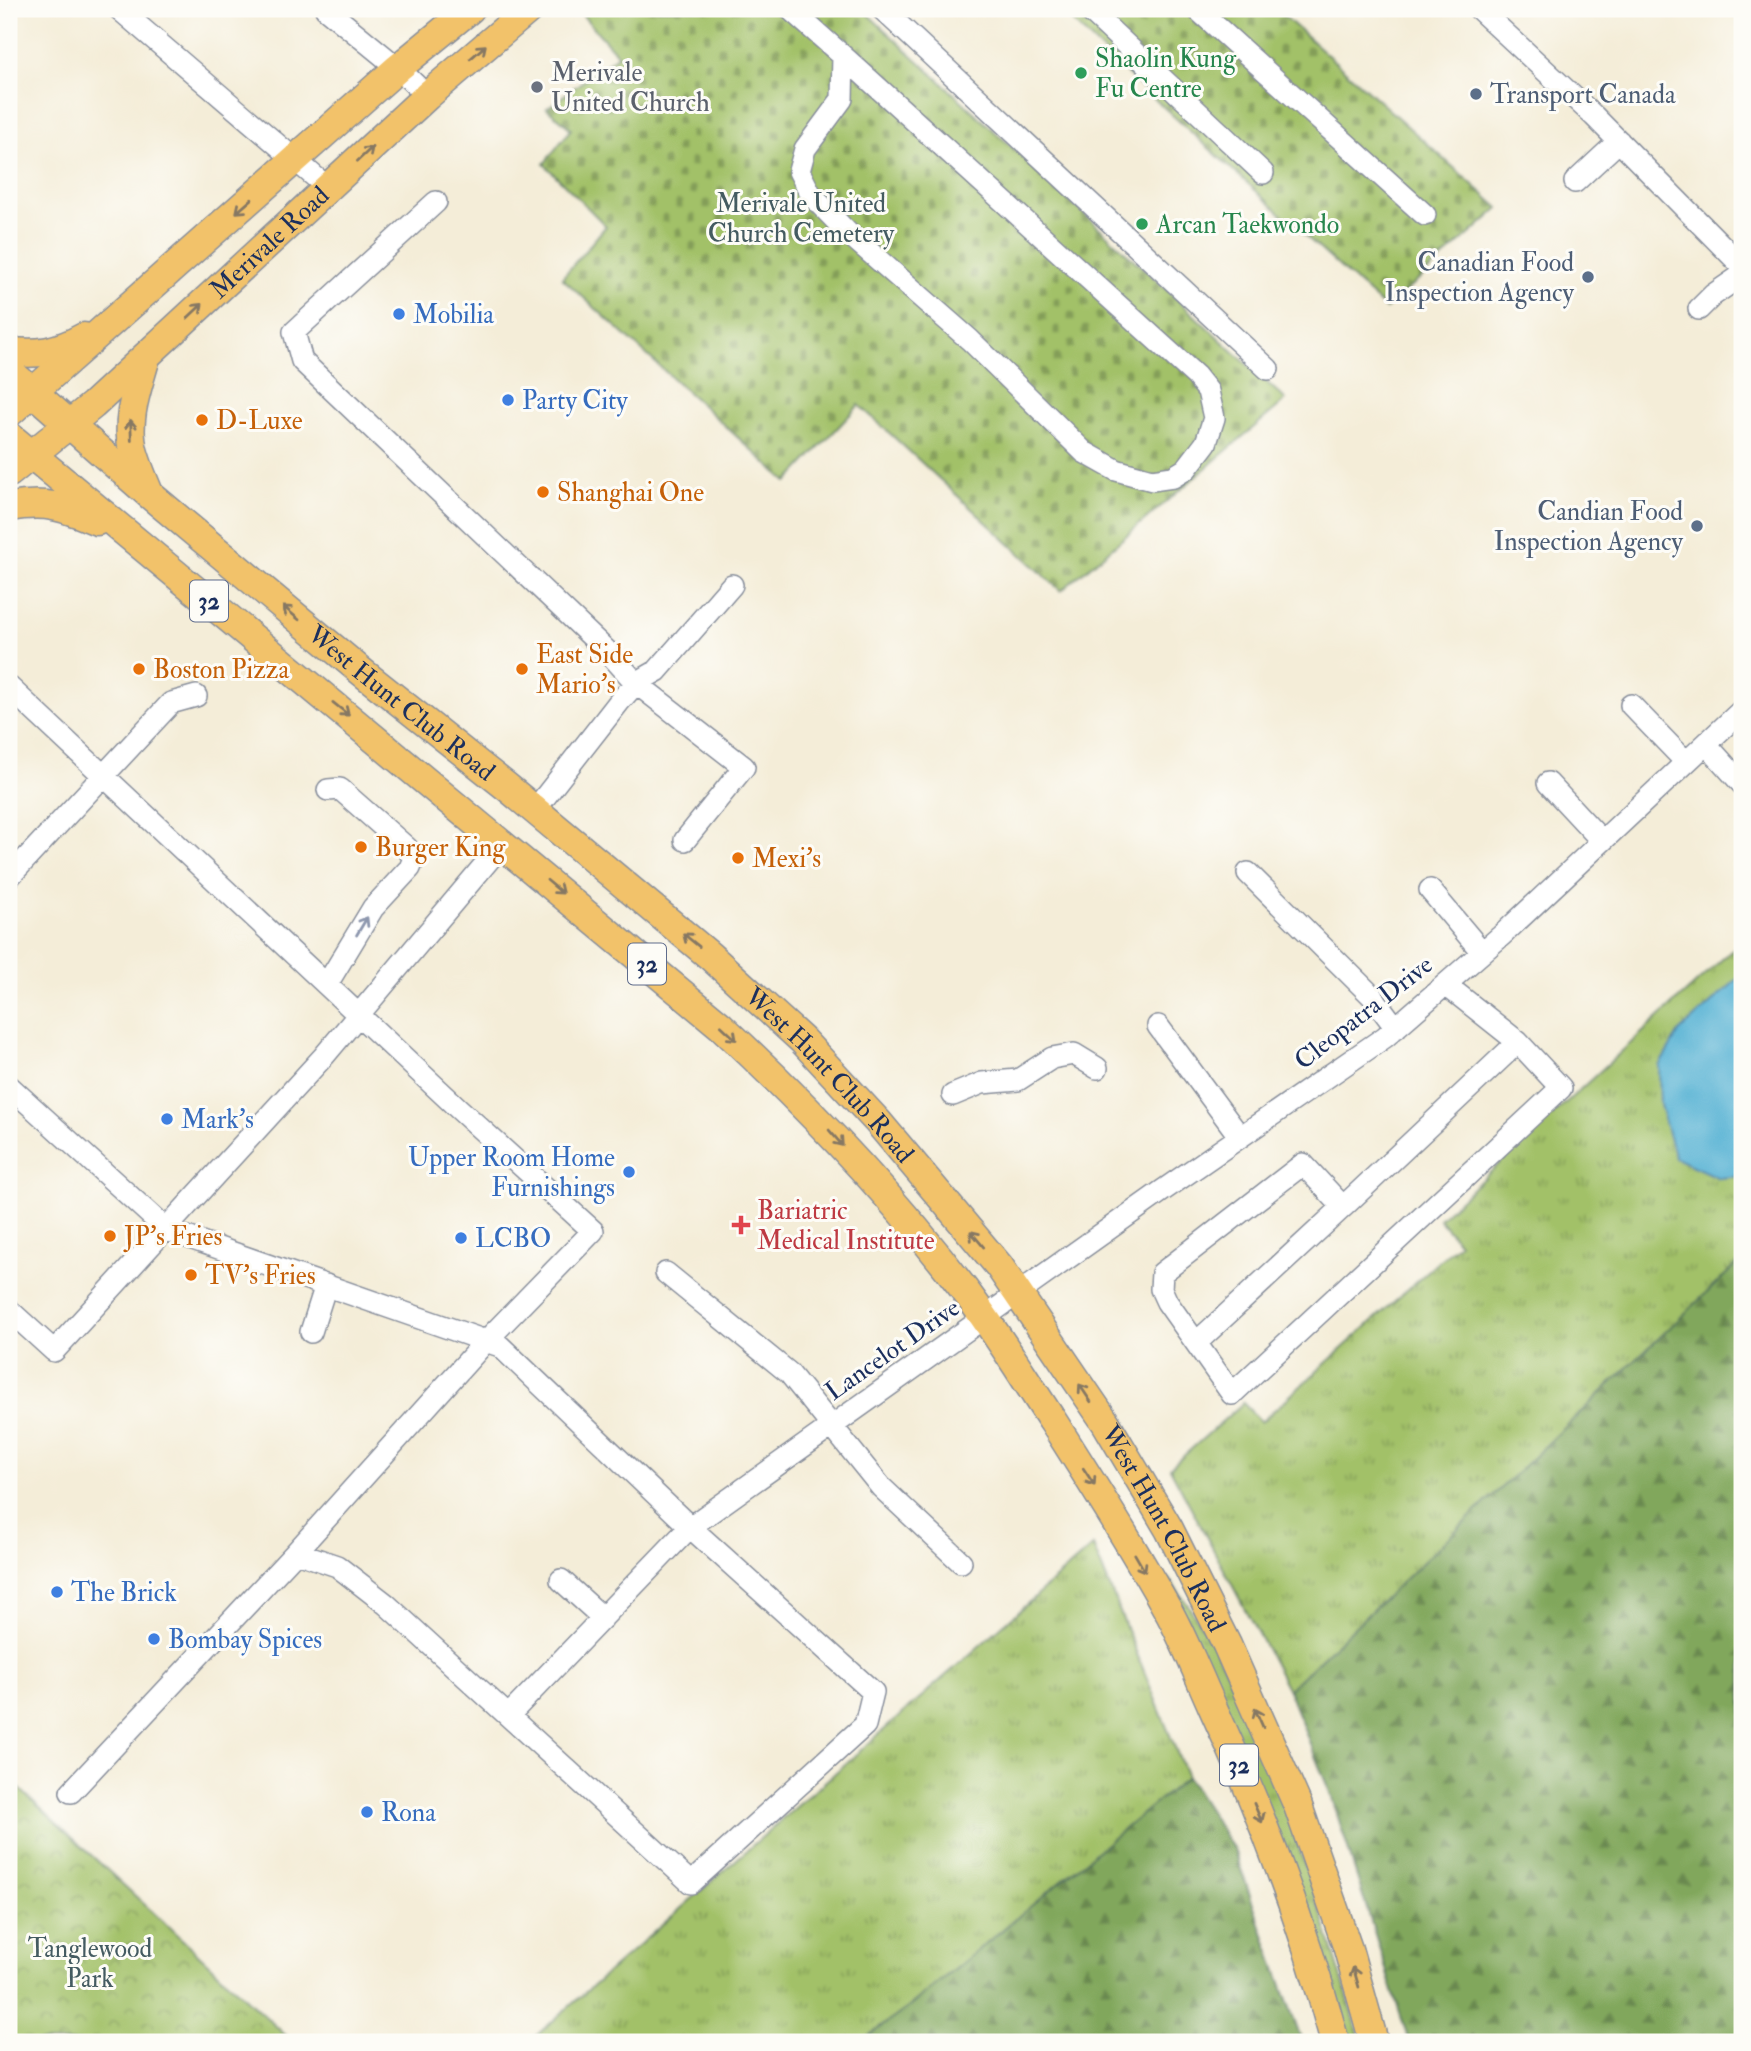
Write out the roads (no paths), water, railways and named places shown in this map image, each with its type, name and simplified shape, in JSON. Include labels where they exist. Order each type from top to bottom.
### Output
[{"type":"main road","name":"Merivale Road","points":[[9,413],[398,68],[470,9]]},
{"type":"main road","name":"Merivale Road","points":[[9,473],[93,405],[427,96],[528,9]]},
{"type":"main road","points":[[9,351],[38,354],[63,349],[114,321]]},
{"type":"main road","points":[[147,355],[131,408],[130,436],[133,452],[150,495]]},
{"type":"main road","name":"West Hunt Club Road","points":[[9,371],[150,495],[362,672],[507,787],[710,956],[802,1040],[878,1122],[999,1266],[1113,1435],[1169,1529],[1227,1644],[1298,1806],[1348,1949],[1374,2042]]},
{"type":"main road","name":"West Hunt Club Road","points":[[9,436],[721,1026],[829,1130],[920,1235],[984,1318],[1106,1504],[1171,1616],[1277,1857],[1317,1974],[1335,2042]]},
{"type":"main road","points":[[9,507],[47,503],[64,506],[131,536]]},
{"type":"main road","points":[[503,843],[534,810]]},
{"type":"street","points":[[119,9],[328,188]]},
{"type":"street","points":[[326,9],[398,68],[427,96]]},
{"type":"street","points":[[790,9],[843,56],[1196,376],[1208,391],[1214,418],[1206,443],[1186,469],[1173,477],[1152,480],[1116,470],[1084,452],[971,340],[849,234],[811,195],[799,171],[805,149],[842,99],[843,56]]},
{"type":"street","points":[[883,9],[1268,369]]},
{"type":"street","points":[[1088,9],[1264,173]]},
{"type":"street","points":[[1197,9],[1425,215]]},
{"type":"street","points":[[1479,9],[1619,141],[1742,266]]},
{"type":"street","points":[[1575,182],[1619,141]]},
{"type":"street","points":[[436,202],[295,332],[302,360],[610,654],[636,683],[744,767],[685,840]]},
{"type":"street","points":[[1699,309],[1713,295],[1742,275]]},
{"type":"street","points":[[534,810],[619,702],[636,683],[657,671],[732,585]]},
{"type":"street","points":[[9,877],[171,703],[196,696]]},
{"type":"street","points":[[14,701],[104,776],[593,1231],[485,1342],[296,1552],[71,1792]]},
{"type":"street","points":[[1631,705],[1686,762]]},
{"type":"street","name":"Cleopatra Drive","points":[[984,1318],[1396,1028],[1482,952],[1742,710]]},
{"type":"street","points":[[1706,744],[1740,777]]},
{"type":"street","points":[[1548,783],[1602,841]]},
{"type":"street","points":[[327,984],[373,908],[410,868],[414,858],[407,848],[340,789],[328,790]]},
{"type":"street","points":[[9,1310],[54,1351],[167,1230],[359,1015],[503,843]]},
{"type":"street","points":[[1248,873],[1373,996],[1396,1028]]},
{"type":"street","points":[[1430,890],[1482,952]]},
{"type":"street","points":[[1342,1208],[1303,1164],[1162,1273],[1161,1289],[1167,1302],[1232,1394],[1561,1088],[1518,1042],[1446,985]]},
{"type":"street","points":[[1158,1026],[1240,1138]]},
{"type":"street","points":[[1196,1343],[1518,1042]]},
{"type":"street","points":[[953,1095],[982,1083],[1018,1080],[1052,1058],[1074,1054],[1097,1068]]},
{"type":"street","points":[[9,1086],[167,1230],[500,1346],[690,1527],[873,1692],[865,1725],[691,1883],[395,1611],[337,1566],[296,1552]]},
{"type":"street","points":[[666,1273],[789,1373],[881,1487],[961,1562]]},
{"type":"street","points":[[311,1332],[326,1284]]},
{"type":"street","name":"Lancelot Drive","points":[[510,1714],[690,1527],[984,1318]]},
{"type":"street","points":[[561,1580],[603,1618]]},
{"type":"water","points":[[1742,975],[1742,1176],[1719,1178],[1675,1158],[1660,1105],[1659,1066],[1679,1032]]},
{"type":"place","name":"Shaolin Kung Fu Centre","points":[[1081,73]]},
{"type":"place","name":"Merivale United Church","points":[[537,87]]},
{"type":"place","name":"Transport Canada","points":[[1476,94]]},
{"type":"place","name":"Arcan Taekwondo","points":[[1142,224]]},
{"type":"place","name":"Canadian Food Inspection Agency","points":[[1588,277]]},
{"type":"place","name":"Mobilia","points":[[399,314]]},
{"type":"place","name":"Party City","points":[[508,400]]},
{"type":"place","name":"D-Luxe","points":[[202,420]]},
{"type":"place","name":"Shanghai One","points":[[543,492]]},
{"type":"place","name":"Candian Food Inspection Agency","points":[[1697,526]]},
{"type":"place","name":"Boston Pizza","points":[[139,669]]},
{"type":"place","name":"East Side Mario's","points":[[522,669]]},
{"type":"place","name":"Burger King","points":[[361,847]]},
{"type":"place","name":"Mexi's","points":[[738,858]]},
{"type":"place","name":"Mark's","points":[[167,1119]]},
{"type":"place","name":"Upper Room Home Furnishings","points":[[629,1172]]},
{"type":"place","name":"Bariatric Medical Institute","points":[[741,1225]]},
{"type":"place","name":"JP's Fries","points":[[110,1236]]},
{"type":"place","name":"LCBO","points":[[461,1238]]},
{"type":"place","name":"TV's Fries","points":[[191,1275]]},
{"type":"place","name":"The Brick","points":[[57,1592]]},
{"type":"place","name":"Bombay Spices","points":[[154,1639]]},
{"type":"place","name":"Rona","points":[[367,1812]]},
{"type":"park label","name":"Merivale United Church Cemetery","points":[[801,218]]},
{"type":"park label","name":"Tanglewood Park","points":[[90,1963]]}]
